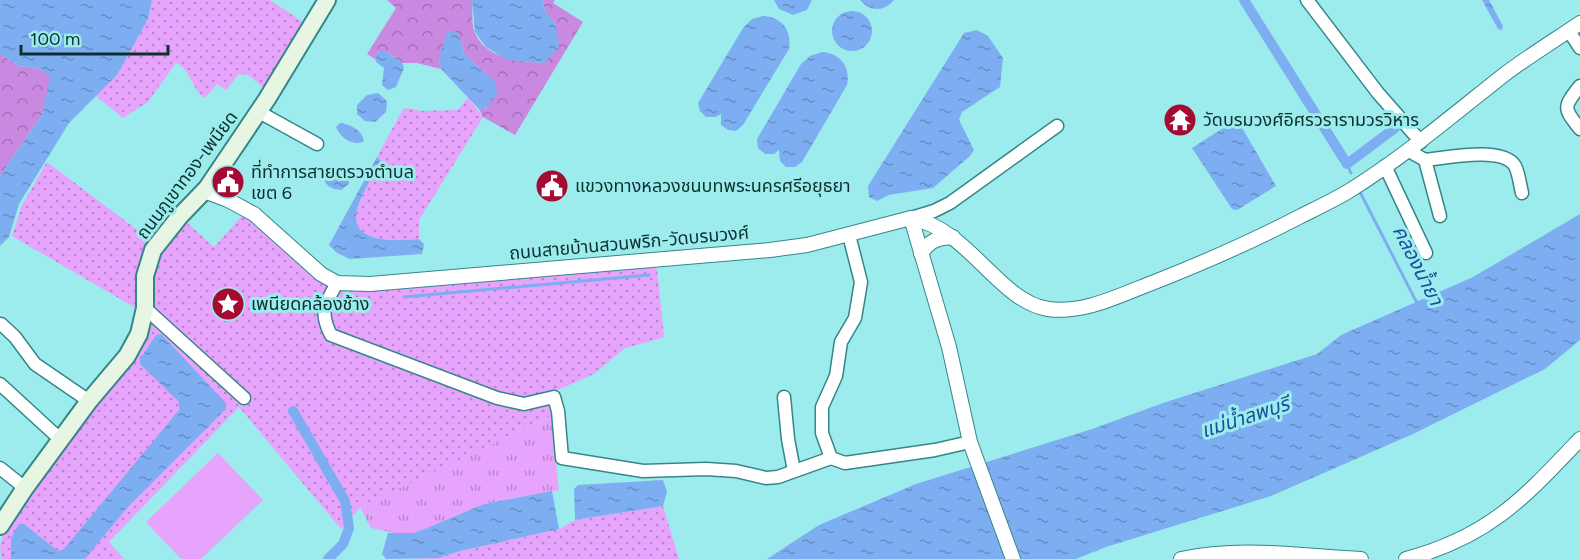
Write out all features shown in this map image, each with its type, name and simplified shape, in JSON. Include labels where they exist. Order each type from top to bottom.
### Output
[{"type":"main road","name":"ถนนภูเขาทอง-เพนียด","points":[[0,526],[89,401],[127,356],[139,334],[146,308],[145,276],[153,250],[180,216],[204,191],[259,112],[322,2]]},
{"type":"street","points":[[1307,0],[1378,93],[1421,142]]},
{"type":"street","points":[[1013,559],[972,446],[949,347],[911,218],[925,220],[953,237],[1012,292],[1031,303],[1061,310],[1091,306],[1248,244],[1348,192],[1409,151],[1507,74],[1574,27],[1580,48]]},
{"type":"street","points":[[1580,86],[1567,102],[1566,107],[1567,113],[1580,129]]},
{"type":"street","points":[[259,112],[316,144]]},
{"type":"street","name":"ถนนสายบ้านสวนพริก-วัดบรมวงศ์","points":[[337,284],[370,284],[807,245],[934,211],[950,203],[1057,126]]},
{"type":"street","points":[[1409,151],[1425,160],[1481,155],[1498,156],[1510,161],[1515,167],[1522,194]]},
{"type":"street","points":[[1425,160],[1440,216]]},
{"type":"street","points":[[1385,166],[1426,253]]},
{"type":"street","points":[[204,191],[228,200],[254,214],[321,274],[337,284],[324,306],[324,323],[331,335],[497,398],[524,404],[555,397],[562,458],[643,471],[706,469],[736,471],[766,478],[778,477],[831,458],[845,463],[972,446]]},
{"type":"street","points":[[831,458],[822,433],[822,407],[836,376],[841,342],[855,318],[861,282],[849,235]]},
{"type":"street","points":[[921,254],[925,246],[933,240],[953,237]]},
{"type":"street","points":[[146,308],[244,398]]},
{"type":"street","points":[[1,324],[15,337],[35,364],[89,401]]},
{"type":"street","points":[[0,384],[61,440]]},
{"type":"street","points":[[784,397],[794,471]]},
{"type":"street","points":[[1406,559],[1475,533],[1499,517],[1527,495],[1580,439]]},
{"type":"street","points":[[0,468],[25,488]]},
{"type":"street","points":[[1181,559],[1206,554],[1238,552],[1361,559]]},
{"type":"green space","points":[[152,0],[270,0],[306,24],[264,88],[248,75],[239,74],[226,90],[217,84],[205,98],[197,90],[185,70],[176,63],[148,102],[123,118],[96,96],[117,75],[148,19]]},
{"type":"green space","points":[[387,0],[472,0],[474,29],[480,42],[496,54],[524,61],[544,63],[556,25],[545,11],[543,0],[555,0],[553,3],[583,22],[515,135],[483,117],[479,109],[486,109],[495,82],[464,54],[461,40],[439,58],[441,69],[417,63],[402,63],[386,51],[379,51],[375,59],[367,54],[396,8]]},
{"type":"green space","points":[[0,54],[19,66],[38,68],[51,77],[42,115],[0,176]]},
{"type":"green space","points":[[468,97],[483,117],[419,220],[419,239],[381,239],[363,232],[358,226],[356,217],[359,204],[381,161],[377,157],[403,109],[458,110]]},
{"type":"green space","points":[[47,162],[152,241],[139,310],[12,236],[22,205]]},
{"type":"green space","points":[[242,216],[260,226],[315,278],[331,286],[356,291],[653,266],[657,269],[664,336],[625,348],[594,374],[551,393],[551,416],[361,507],[341,529],[239,407],[109,542],[124,559],[1,559],[0,546],[5,528],[130,359],[156,252],[184,220],[214,247]]},
{"type":"green space","points":[[551,416],[559,490],[484,504],[415,533],[399,534],[371,528],[360,507]]},
{"type":"green space","points":[[218,453],[263,500],[201,559],[181,559],[146,522]]},
{"type":"green space","points":[[663,506],[679,559],[399,559],[439,558],[460,551],[559,529],[575,520]]},
{"type":"water","points":[[0,0],[152,0],[148,19],[117,75],[69,123],[19,204],[9,237],[0,246],[0,176],[42,115],[50,77],[38,68],[19,66],[0,54]]},
{"type":"water","points":[[472,0],[543,0],[545,11],[556,25],[559,48],[544,63],[507,60],[486,47],[475,32]]},
{"type":"water","points":[[774,0],[812,0],[807,10],[793,15],[779,9]]},
{"type":"water","points":[[860,0],[894,0],[886,7],[877,9],[868,7]]},
{"type":"water","points":[[1482,0],[1489,0],[1503,26],[1502,30],[1498,29]]},
{"type":"water","points":[[852,11],[866,17],[872,31],[866,45],[852,51],[838,45],[832,31],[838,17]]},
{"type":"water","points":[[763,16],[776,19],[784,26],[789,36],[789,49],[743,125],[736,131],[728,130],[721,125],[721,114],[706,117],[700,111],[698,103],[743,28],[752,19]]},
{"type":"water","points":[[977,30],[988,36],[1003,58],[1000,87],[962,112],[959,120],[974,150],[933,188],[889,195],[877,201],[869,197],[868,186],[964,33]]},
{"type":"water","points":[[447,32],[456,32],[461,40],[464,54],[495,82],[497,94],[485,109],[479,109],[441,69],[439,58]]},
{"type":"water","points":[[379,51],[386,51],[402,63],[404,68],[396,87],[388,90],[382,85],[384,68],[375,59]]},
{"type":"water","points":[[822,52],[834,55],[843,62],[847,72],[847,85],[802,162],[795,167],[786,167],[780,161],[779,150],[774,154],[765,154],[758,148],[757,139],[801,64],[810,56]]},
{"type":"water","points":[[378,93],[387,101],[386,112],[375,122],[365,121],[357,114],[357,105],[367,95]]},
{"type":"water","points":[[1237,119],[1276,186],[1237,210],[1232,209],[1192,148]]},
{"type":"water","points":[[340,123],[355,128],[364,141],[356,143],[344,138],[336,127]]},
{"type":"water","points":[[377,157],[381,161],[362,196],[357,211],[358,226],[363,232],[381,239],[419,239],[424,244],[422,254],[350,259],[337,253],[329,245]]},
{"type":"water","points":[[336,167],[348,175],[349,184],[341,190],[329,186],[322,175],[327,168]]},
{"type":"water","name":"แม่น้ำลพบุรี","points":[[1580,214],[1580,340],[1545,369],[1413,434],[1271,496],[1106,547],[1076,559],[767,559],[819,525],[916,484],[1092,429],[1163,403],[1317,354],[1341,335],[1473,277]]},
{"type":"water","points":[[161,334],[226,403],[226,409],[126,509],[85,559],[11,559],[11,538],[19,524],[24,524],[58,551],[64,549],[179,410],[179,402],[140,364],[140,359],[156,335]]},
{"type":"water","points":[[663,480],[667,492],[663,506],[575,520],[574,489],[578,485]]},
{"type":"water","points":[[552,491],[559,529],[460,551],[439,558],[386,559],[382,554],[388,533],[415,533],[484,504]]},
{"type":"waterway","name":"คลองน้ำยา","points":[[1244,0],[1347,164],[1395,128]]},
{"type":"waterway","name":"คลองน้ำยา","points":[[1347,164],[1351,173]]},
{"type":"waterway","name":"คลองน้ำยา","points":[[1360,192],[1418,305]]},
{"type":"waterway","points":[[404,297],[649,275]]},
{"type":"waterway","points":[[293,411],[345,501],[349,528],[343,544],[328,559]]},
{"type":"place","name":"วัดบรมวงศ์อิศรวรารามวรวิหาร","points":[[1180,120]]},
{"type":"place","name":"ที่ทำการสายตรวจตำบล เขต 6","points":[[228,182]]},
{"type":"place","name":"แขวงทางหลวงชนบทพระนครศรีอยุธยา","points":[[552,186]]},
{"type":"place","name":"เพนียดคล้องช้าง","points":[[228,304]]}]
